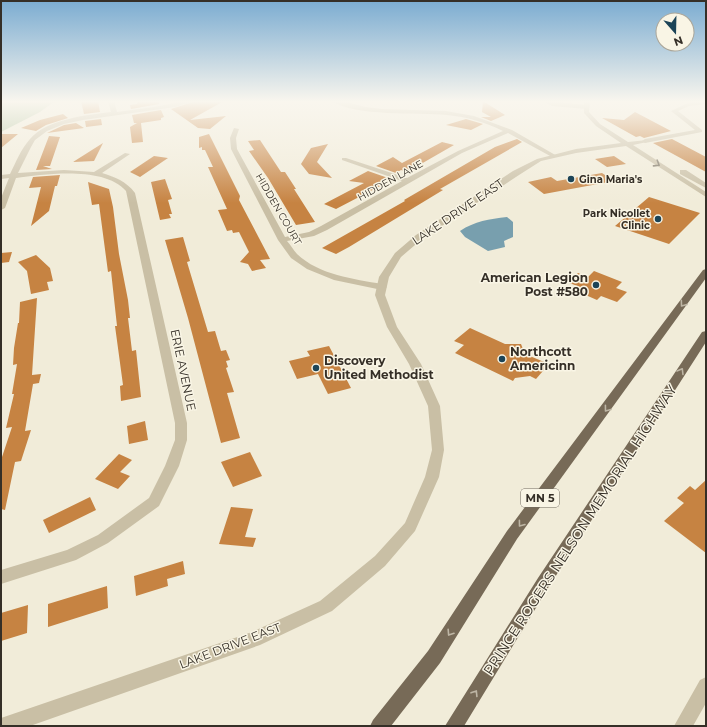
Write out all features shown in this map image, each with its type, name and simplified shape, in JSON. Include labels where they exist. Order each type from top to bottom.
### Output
[{"type":"main road","name":"MN 5","points":[[379,726],[434,657],[512,535],[706,272]]},
{"type":"main road","name":"PRINCE ROGERS NELSON MEMORIAL HIGHWAY","points":[[454,726],[543,583],[706,334]]},
{"type":"street","points":[[1,208],[26,149],[38,135]]},
{"type":"street","name":"HIDDEN COURT","points":[[234,135],[234,149],[282,240],[294,256],[310,268],[337,278],[382,288]]},
{"type":"street","name":"HIDDEN LANE","points":[[282,240],[311,234],[324,228],[460,152],[498,135]]},
{"type":"street","points":[[514,135],[554,156]]},
{"type":"street","points":[[616,135],[706,195]]},
{"type":"street","name":"LAKE DRIVE EAST","points":[[4,726],[254,639],[326,606],[380,561],[410,527],[432,477],[438,450],[434,406],[415,364],[392,327],[380,295],[384,277],[398,255],[419,237],[516,173],[539,160],[554,156],[678,135]]},
{"type":"street","points":[[629,143],[706,186]]},
{"type":"street","points":[[96,174],[127,154]]},
{"type":"street","points":[[344,159],[408,181]]},
{"type":"street","name":"ERIE AVENUE","points":[[1,177],[68,172],[96,174],[112,178],[124,184],[131,193],[178,408],[181,440],[172,466],[154,502],[103,539],[71,555],[1,577]]},
{"type":"street","points":[[683,726],[706,686]]},
{"type":"water","points":[[507,217],[513,222],[513,237],[504,241],[505,247],[488,251],[465,237],[460,231],[482,221]]},
{"type":"building","points":[[1,135],[17,135],[1,148]]},
{"type":"building","points":[[131,135],[142,135],[143,142],[132,143]]},
{"type":"building","points":[[209,135],[240,196],[239,200],[270,259],[260,260],[266,268],[252,271],[248,264],[240,262],[249,252],[239,232],[233,233],[232,230],[227,231],[218,210],[227,209],[208,167],[213,167],[205,150],[202,150],[202,147],[199,148],[199,137]]},
{"type":"building","points":[[632,135],[656,135],[644,138],[640,136],[636,137]]},
{"type":"building","points":[[49,136],[60,137],[50,166],[43,166],[52,169],[36,170]]},
{"type":"building","points":[[517,139],[522,142],[440,189],[443,190],[349,247],[336,254],[322,248],[405,201],[404,200],[495,147]]},
{"type":"building","points":[[672,139],[706,157],[706,172],[653,143]]},
{"type":"building","points":[[260,140],[281,172],[285,172],[315,222],[296,225],[268,178],[249,151],[254,150],[248,141]]},
{"type":"building","points":[[442,142],[454,145],[407,172],[401,170],[396,173],[376,166],[393,157],[402,163]]},
{"type":"building","points":[[103,143],[94,161],[73,162]]},
{"type":"building","points":[[328,144],[317,162],[332,178],[309,174],[301,164],[311,148]]},
{"type":"building","points":[[154,156],[168,158],[140,177],[130,172]]},
{"type":"building","points":[[614,156],[626,164],[607,167],[595,159]]},
{"type":"building","points":[[368,171],[388,178],[375,184],[380,186],[336,209],[324,204],[364,183],[349,181]]},
{"type":"building","points":[[602,173],[614,181],[544,194],[528,182],[551,177],[557,181]]},
{"type":"building","points":[[60,175],[57,186],[55,186],[49,211],[31,226],[41,187],[29,188],[33,177]]},
{"type":"building","points":[[165,179],[172,199],[168,200],[172,214],[169,214],[171,218],[160,220],[151,182]]},
{"type":"building","points":[[88,182],[109,189],[128,300],[130,318],[128,318],[132,351],[136,350],[141,397],[121,401],[120,386],[123,385],[115,326],[117,326],[111,271],[108,272],[99,204],[92,205]]},
{"type":"building","name":"Park Nicollet Clinic","points":[[649,197],[700,213],[669,244],[615,226]]},
{"type":"building","points":[[183,237],[190,261],[187,262],[208,332],[215,331],[221,351],[226,350],[230,360],[226,361],[228,367],[226,368],[234,392],[227,393],[240,438],[221,443],[188,318],[165,240]]},
{"type":"building","points":[[12,252],[9,262],[1,263],[1,253]]},
{"type":"building","points":[[36,255],[50,268],[53,281],[47,282],[49,290],[31,294],[27,271],[18,262]]},
{"type":"building","name":"American Legion Post #580","points":[[594,271],[622,282],[616,288],[627,292],[617,302],[601,296],[597,300],[581,293],[585,289],[567,282],[578,273],[588,277]]},
{"type":"building","points":[[37,298],[32,375],[41,374],[39,383],[33,384],[25,431],[31,430],[21,461],[15,462],[5,510],[1,509],[1,460],[12,427],[6,428],[14,394],[12,394],[17,364],[13,365],[14,348],[19,323],[20,302]]},
{"type":"building","name":"Northcott Americinn","points":[[470,328],[505,344],[521,344],[525,354],[549,364],[536,379],[530,376],[515,378],[513,381],[455,353],[464,345],[454,341]]},
{"type":"building","name":"Discovery United Methodist","points":[[329,346],[351,388],[328,394],[318,374],[297,379],[289,361],[310,356],[307,351]]},
{"type":"building","points":[[145,421],[148,440],[129,444],[127,426]]},
{"type":"building","points":[[250,452],[262,476],[233,487],[221,462]]},
{"type":"building","points":[[119,454],[132,460],[120,472],[130,476],[118,489],[95,479]]},
{"type":"building","points":[[706,480],[706,553],[664,521],[684,503],[677,498],[690,486],[695,490]]},
{"type":"building","points":[[90,497],[96,510],[49,533],[43,520]]},
{"type":"building","points":[[231,507],[253,509],[245,537],[256,538],[253,547],[219,544]]},
{"type":"building","points":[[183,561],[185,574],[167,579],[168,586],[136,596],[134,576]]},
{"type":"building","points":[[107,586],[108,608],[48,627],[48,604]]},
{"type":"building","points":[[28,605],[27,633],[1,641],[1,613]]},
{"type":"place","name":"Gina Maria's","points":[[571,179]]},
{"type":"place","name":"Park Nicollet Clinic","points":[[658,219]]},
{"type":"place","name":"American Legion Post #580","points":[[596,285]]},
{"type":"place","name":"Northcott Americinn","points":[[502,359]]},
{"type":"place","name":"Discovery United Methodist","points":[[316,368]]}]
